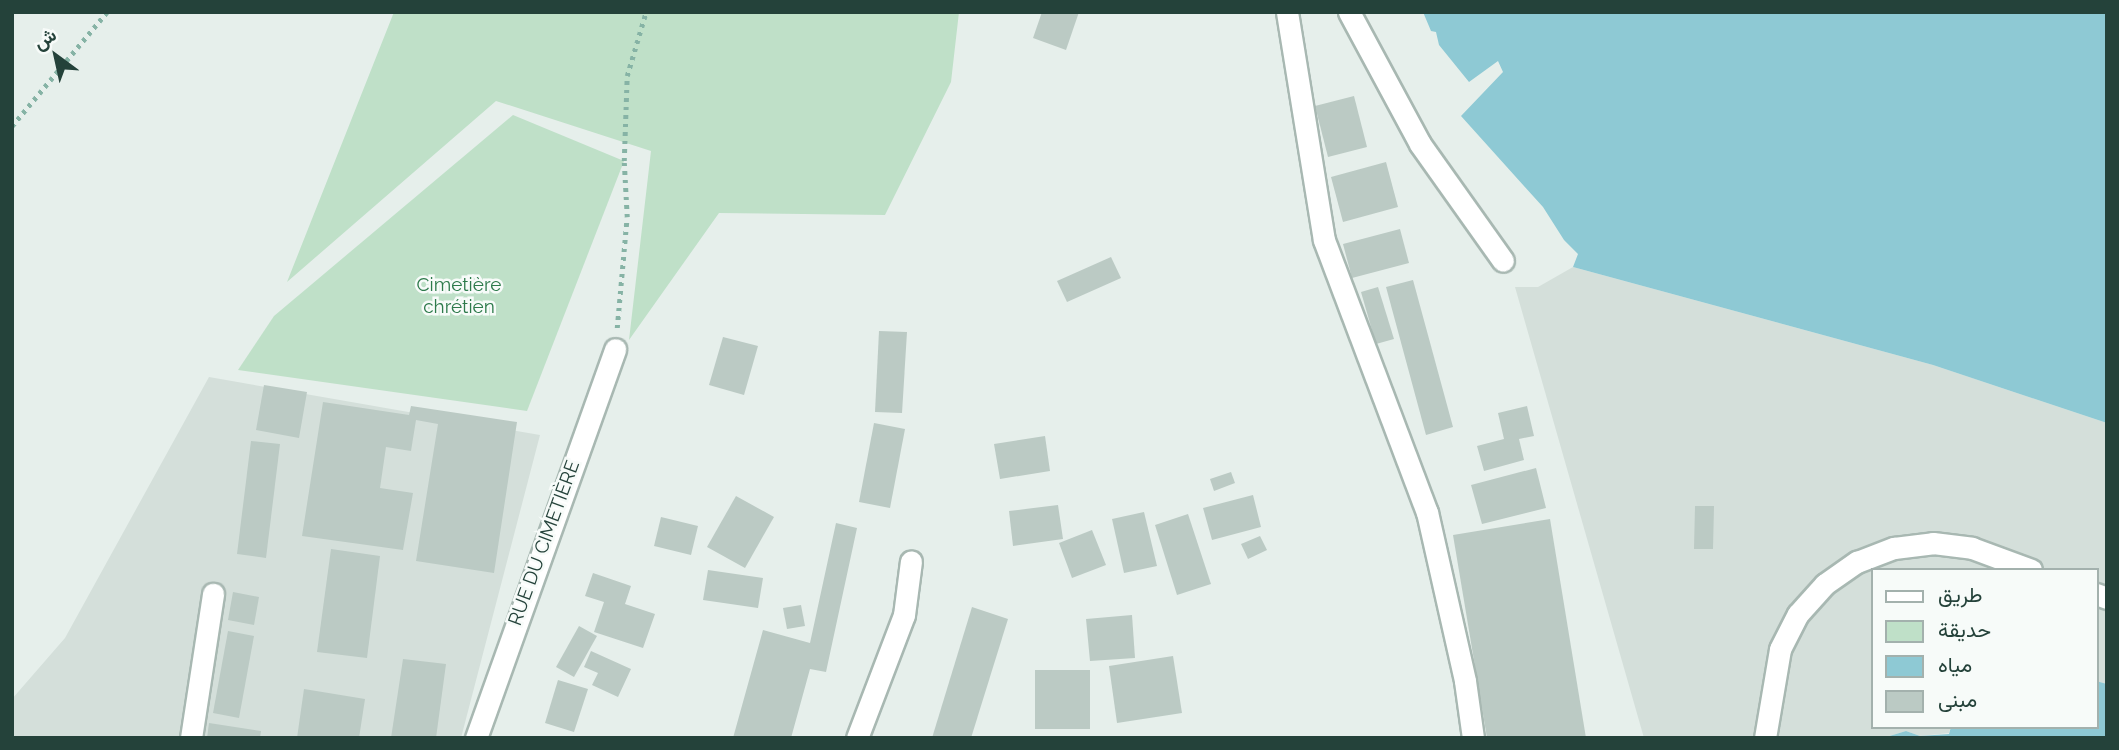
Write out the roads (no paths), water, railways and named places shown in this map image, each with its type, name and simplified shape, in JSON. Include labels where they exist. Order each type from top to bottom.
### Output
[{"type":"street","points":[[1287,12],[1324,240],[1427,512],[1465,681],[1473,738]]},
{"type":"street","points":[[1349,12],[1420,144],[1503,261]]},
{"type":"street","name":"RUE DU CIMETIÈRE","points":[[476,738],[615,349]]},
{"type":"street","points":[[1765,738],[1780,649],[1792,626],[1825,584],[1857,562],[1894,548],[1933,543],[1972,548],[2026,568]]},
{"type":"street","points":[[857,738],[904,615],[911,561]]},
{"type":"street","points":[[191,738],[213,594]]},
{"type":"water","points":[[1423,12],[2107,12],[2107,423],[1933,365],[1573,267],[1578,254],[1564,240],[1543,207],[1461,116],[1503,72],[1498,61],[1469,82],[1439,45],[1436,32],[1431,31]]},
{"type":"water","points":[[2098,682],[2107,684],[2107,738],[1883,738],[1906,731],[1920,736],[1949,734],[1950,729],[2098,729]]},
{"type":"park label","name":"Cimetière chrétien","points":[[459,296]]}]
